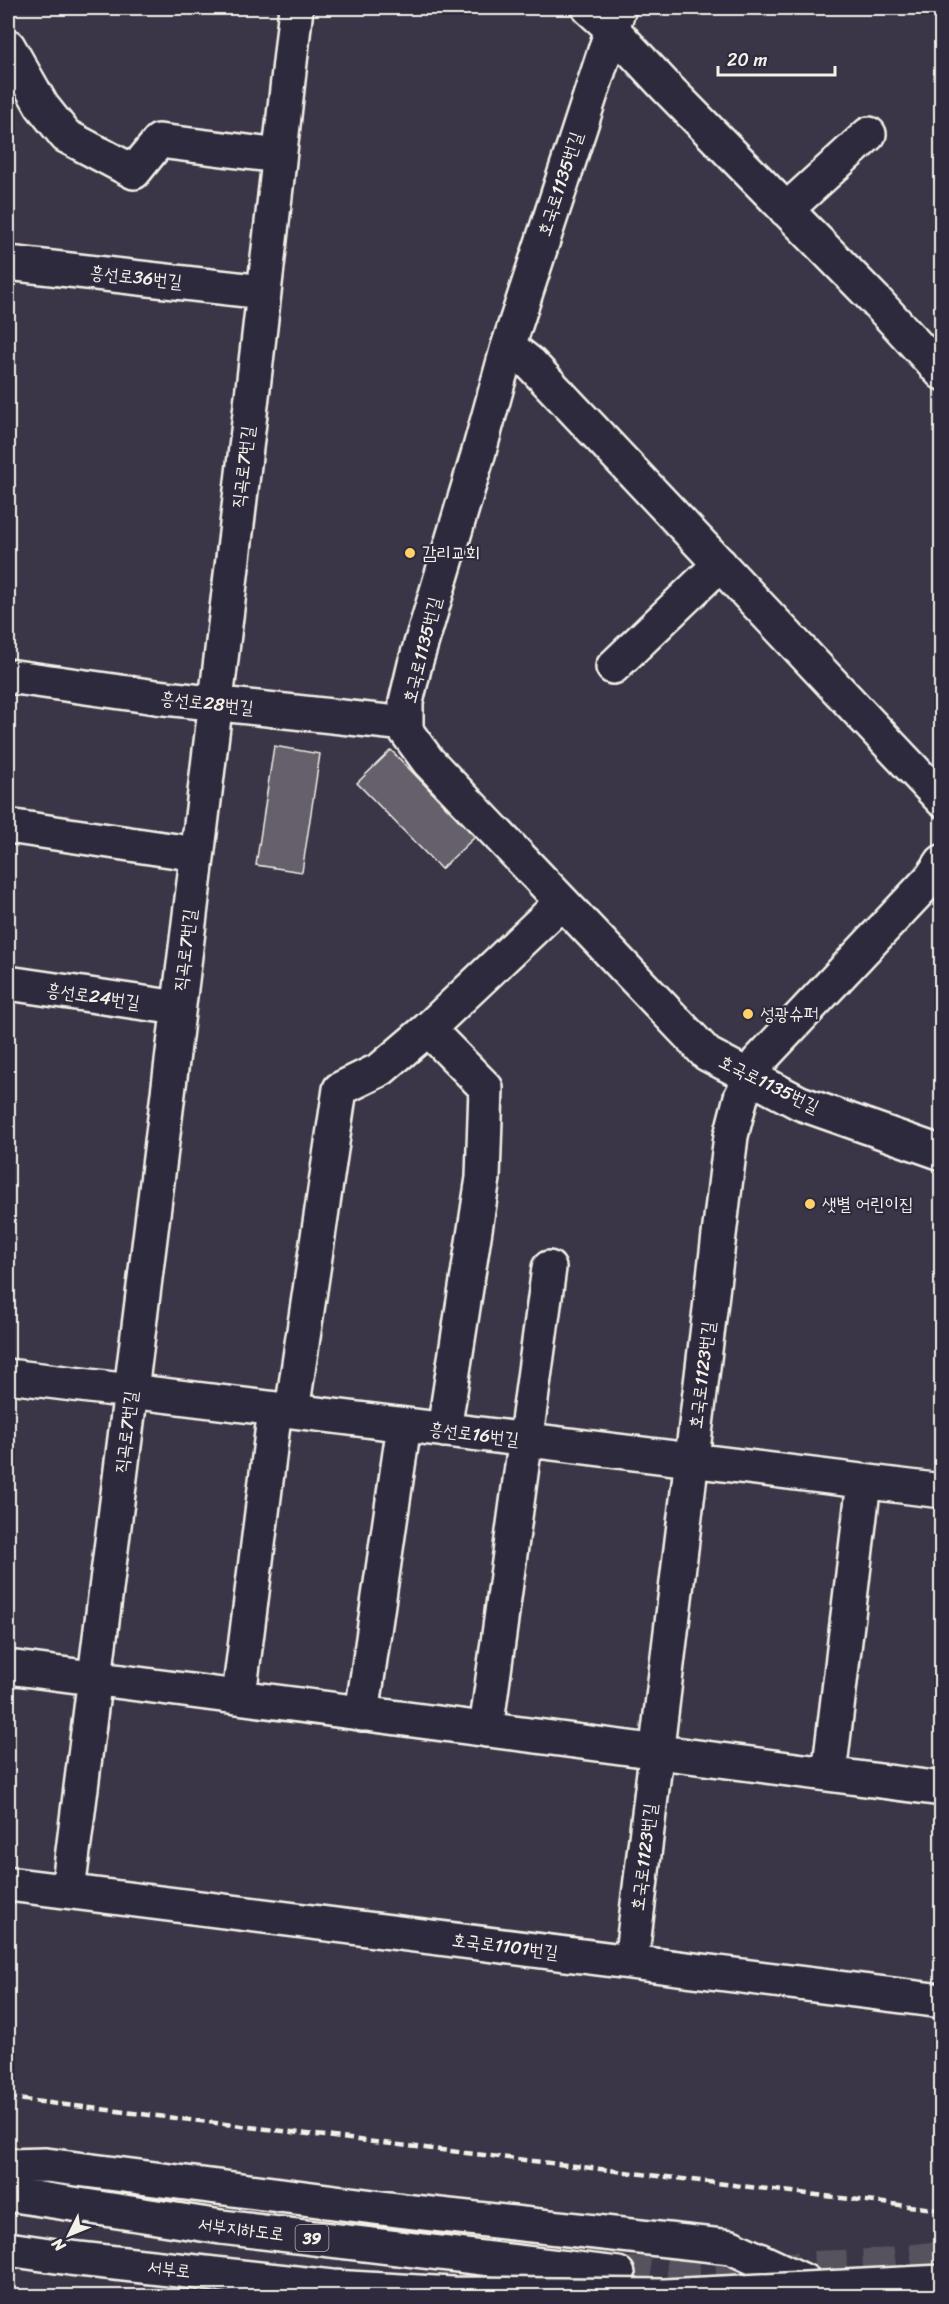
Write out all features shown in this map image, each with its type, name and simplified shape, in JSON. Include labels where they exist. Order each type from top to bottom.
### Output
[{"type":"main road","name":"직곡로7번길","points":[[68,1891],[197,854],[296,8]]},
{"type":"main road","points":[[607,15],[667,88],[875,300],[942,373]]},
{"type":"main road","name":"호국로1135번길","points":[[607,15],[415,664],[406,702],[406,731],[428,761],[707,1054],[800,1103],[942,1153]]},
{"type":"main road","points":[[8,46],[42,106],[66,136],[134,172],[159,141],[279,156]]},
{"type":"main road","points":[[786,210],[869,134]]},
{"type":"main road","name":"흥선로36번길","points":[[8,263],[264,292]]},
{"type":"main road","points":[[507,350],[531,364],[942,800]]},
{"type":"main road","points":[[613,667],[720,564]]},
{"type":"main road","name":"흥선로28번길","points":[[8,676],[156,698],[406,724]]},
{"type":"main road","points":[[8,826],[197,854]]},
{"type":"main road","name":"호국로1123번길","points":[[631,1962],[731,1136],[741,1097],[758,1062],[932,877],[942,862]]},
{"type":"main road","points":[[238,1696],[284,1410],[340,1089],[381,1069],[428,1029],[562,902]]},
{"type":"main road","name":"흥선로24번길","points":[[8,983],[178,1008]]},
{"type":"main road","points":[[428,1029],[486,1088],[483,1178],[444,1430]]},
{"type":"main road","points":[[486,1730],[549,1268]]},
{"type":"main road","name":"흥선로16번길","points":[[8,1376],[942,1491]]},
{"type":"main road","points":[[362,1714],[405,1425]]},
{"type":"main road","points":[[829,1774],[864,1482]]},
{"type":"main road","points":[[8,1667],[942,1789]]},
{"type":"main road","name":"호국로1101번길","points":[[8,1884],[942,2001]]},
{"type":"main road","points":[[8,2166],[46,2165],[405,2211],[731,2247],[804,2282],[821,2296]]},
{"type":"main road","name":"서부지하도로","points":[[8,2194],[221,2227],[618,2274]]},
{"type":"main road","name":"서부로","points":[[8,2249],[332,2288],[453,2294],[665,2296],[942,2282]]},
{"type":"building","points":[[274,746],[320,754],[302,872],[256,865]]},
{"type":"building","points":[[391,750],[475,837],[441,869],[357,783]]},
{"type":"tunnel","points":[[618,2274],[884,2265],[942,2257]]},
{"type":"railway","points":[[8,2098],[942,2210]]},
{"type":"place","name":"감리교회","points":[[410,553]]},
{"type":"place","name":"성광슈퍼","points":[[748,1014]]},
{"type":"place","name":"샛별 어린이집","points":[[810,1204]]}]
